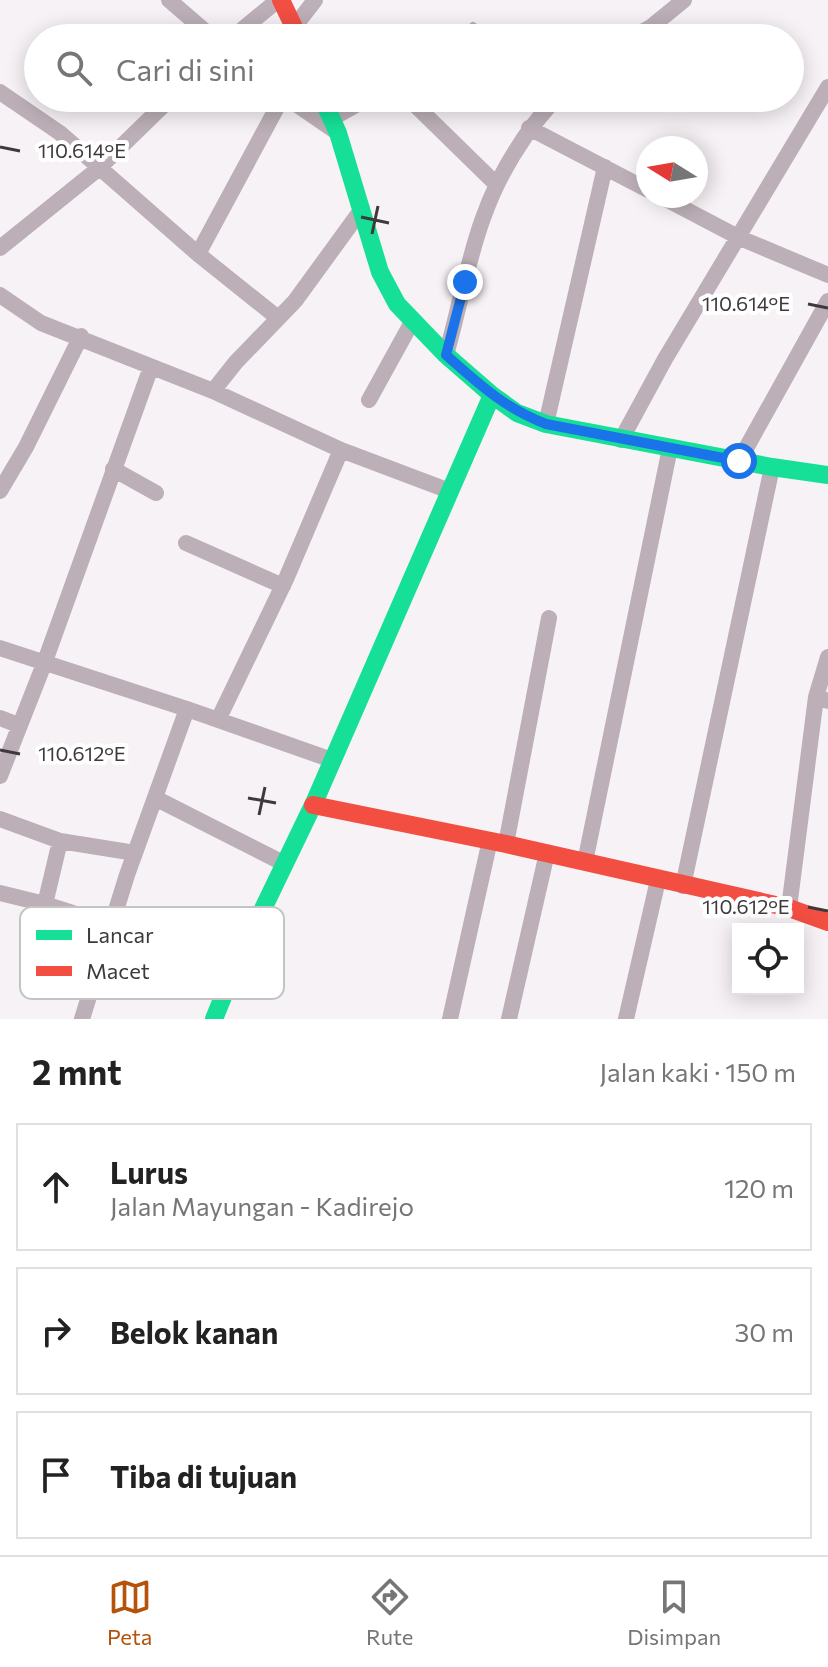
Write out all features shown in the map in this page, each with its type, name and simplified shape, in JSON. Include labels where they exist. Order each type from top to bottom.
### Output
[{"type":"street","points":[[169,0],[197,24]]},
{"type":"street","points":[[250,24],[280,0],[293,24]]},
{"type":"street","points":[[302,24],[315,0]]},
{"type":"street","points":[[655,24],[684,0]]},
{"type":"street","points":[[621,440],[665,359],[828,87]]},
{"type":"street","points":[[0,92],[24,108]]},
{"type":"street","points":[[29,112],[60,133],[198,254],[278,318]]},
{"type":"street","points":[[0,248],[98,169],[157,112]]},
{"type":"street","points":[[198,254],[277,112]]},
{"type":"street","points":[[310,112],[334,126]]},
{"type":"street","points":[[328,112],[380,272],[397,304],[446,355],[492,395],[517,413],[546,424],[828,475]]},
{"type":"street","points":[[334,126],[351,112]]},
{"type":"street","points":[[424,112],[497,185]]},
{"type":"street","points":[[446,355],[483,216],[529,128],[543,112]]},
{"type":"street","points":[[529,128],[636,184]]},
{"type":"street","points":[[546,424],[605,167]]},
{"type":"street","points":[[683,208],[740,238],[828,275]]},
{"type":"street","points":[[213,391],[236,362],[295,301],[362,209]]},
{"type":"street","points":[[0,295],[41,323],[81,336],[213,391],[341,450],[447,490]]},
{"type":"street","points":[[739,461],[828,301]]},
{"type":"street","points":[[369,400],[412,322]]},
{"type":"street","points":[[0,491],[26,447],[81,336]]},
{"type":"street","points":[[0,776],[44,664],[151,367]]},
{"type":"street","points":[[265,907],[404,598],[447,490],[492,395]]},
{"type":"street","points":[[585,862],[670,448]]},
{"type":"street","points":[[218,720],[283,586],[341,450]]},
{"type":"street","points":[[683,886],[772,467]]},
{"type":"street","points":[[113,469],[156,493]]},
{"type":"street","points":[[186,543],[283,586]]},
{"type":"street","points":[[450,1019],[498,842],[549,618]]},
{"type":"street","points":[[0,648],[332,760]]},
{"type":"street","points":[[789,908],[828,657]]},
{"type":"street","points":[[117,907],[187,709]]},
{"type":"street","points":[[0,718],[18,725]]},
{"type":"street","points":[[155,798],[285,864]]},
{"type":"street","points":[[313,805],[547,853],[789,908],[828,922]]},
{"type":"street","points":[[0,819],[60,841],[135,853]]},
{"type":"street","points":[[45,904],[60,841]]},
{"type":"street","points":[[509,1019],[547,853]]},
{"type":"street","points":[[626,1019],[658,880]]},
{"type":"street","points":[[0,893],[54,907]]},
{"type":"street","points":[[82,1019],[88,999]]},
{"type":"street","points":[[214,1019],[223,999]]},
{"type":"traffic: fast","points":[[328,112],[338,133],[380,272],[397,304],[446,355],[492,395],[517,413],[546,424],[828,475]]},
{"type":"traffic: fast","points":[[264,907],[314,803],[492,395]]},
{"type":"traffic: fast","points":[[214,1019],[222,999]]},
{"type":"traffic: jam","points":[[281,0],[292,24]]},
{"type":"traffic: jam","points":[[313,805],[506,844],[789,908],[828,922]]},
{"type":"route","points":[[465,282],[446,355],[517,413],[546,424],[739,461]]}]
